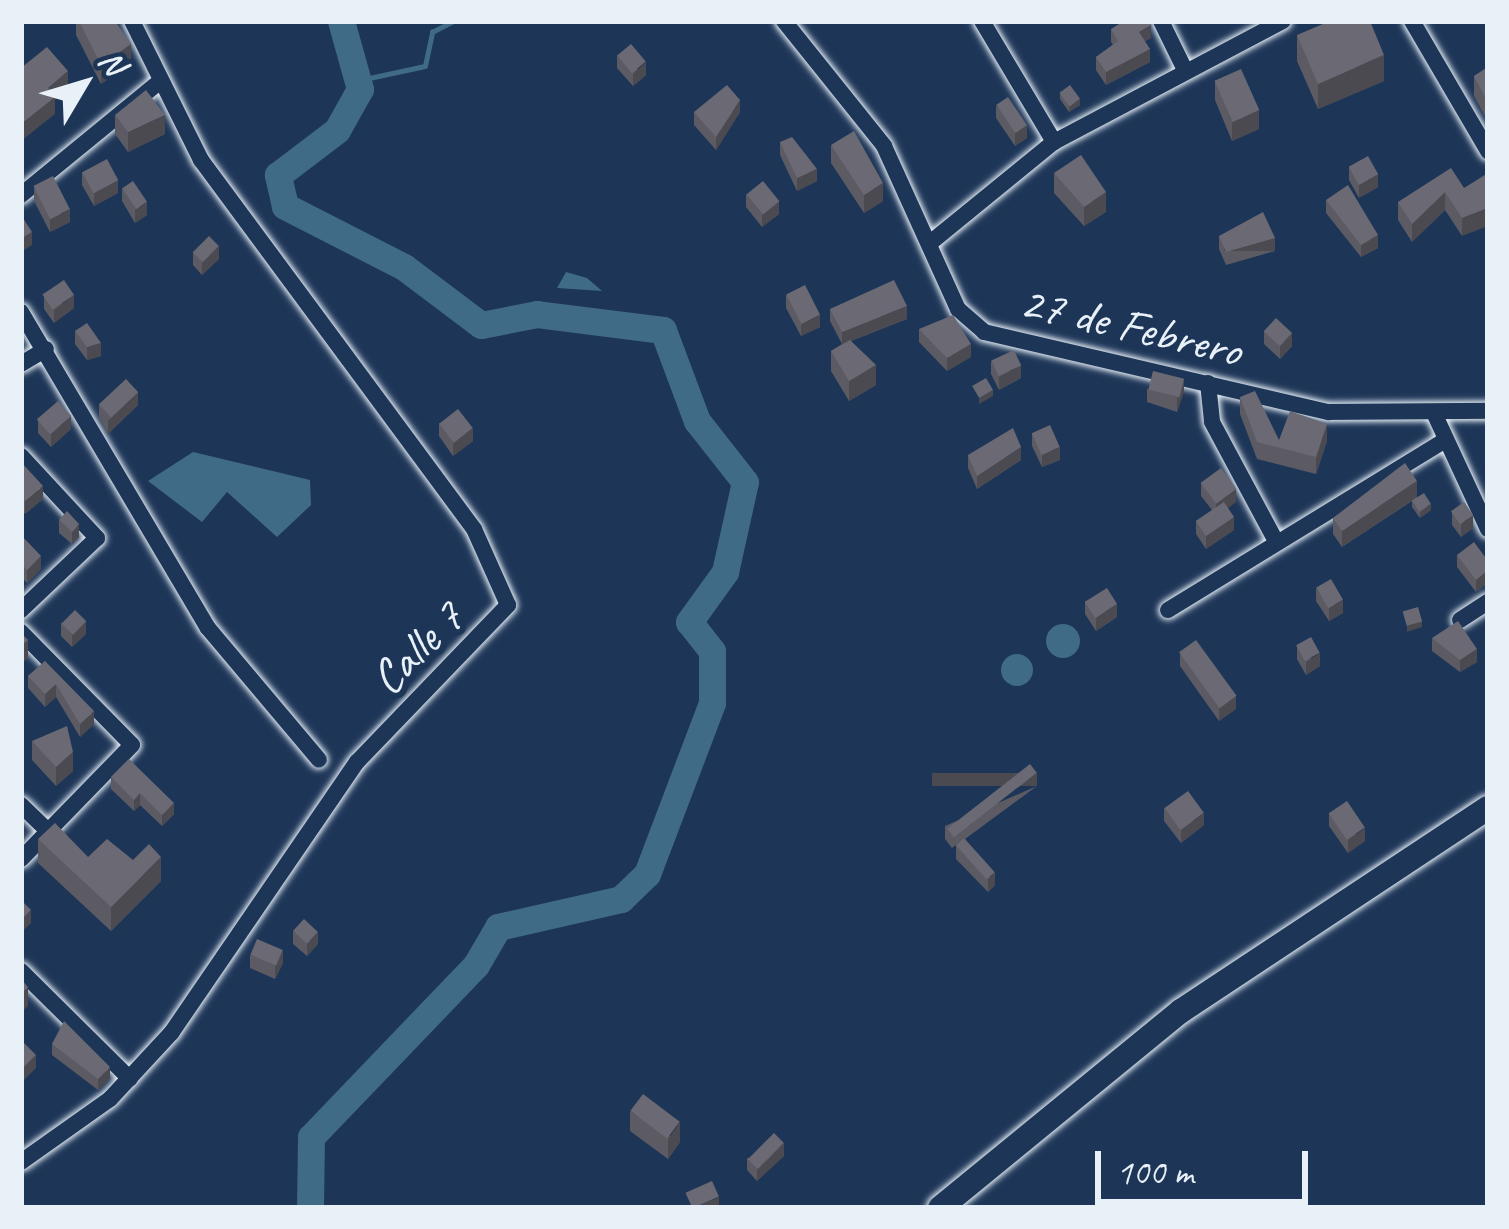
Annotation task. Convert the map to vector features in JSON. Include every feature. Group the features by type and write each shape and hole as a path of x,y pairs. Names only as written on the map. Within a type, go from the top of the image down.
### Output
{"street":[{"name":"Calle 7","path":"21,1162 130,1079 357,762 508,604 497,564 201,160 132,21"},
{"name":"27 de Febrero","path":"784,21 884,146 958,309 984,332 1329,412 1435,415 1488,411"},
{"path":"982,21 1054,142"},
{"path":"1161,21 1184,68"},
{"path":"929,243 1054,142 1184,68 1283,21"},
{"path":"1412,21 1488,151"},
{"path":"21,195 159,82"},
{"path":"21,312 208,628 319,760"},
{"path":"21,364 46,349"},
{"path":"1208,383 1211,422 1277,543"},
{"path":"1435,415 1488,530"},
{"path":"1168,610 1444,441"},
{"path":"21,456 97,538 21,610"},
{"path":"1460,620 1488,602"},
{"path":"21,632 133,745 21,860"},
{"path":"21,805 49,832"},
{"path":"940,1208 1181,1011 1488,808"},
{"path":"21,970 130,1079"}],"water":[{"path":"566,272 587,278 602,291 557,288"},
{"path":"193,452 310,480 311,505 277,537 227,492 202,522 148,481"},
{"path":"1063,624 1075,629 1080,641 1075,653 1063,658 1051,653 1046,641 1051,629"},
{"path":"1017,654 1028,659 1033,670 1028,681 1017,686 1006,681 1001,670 1006,659"}],"building":[{"path":"79,21 115,21 131,44 101,65"},
{"path":"1124,21 1149,21 1151,25 1139,32 1150,49 1106,72 1096,57 1118,41 1111,29"},
{"path":"1330,21 1370,21 1384,55 1318,84 1297,35"},
{"path":"631,44 646,62 632,73 617,56"},
{"path":"47,47 68,71 48,88 55,97 21,124 21,68"},
{"path":"1488,67 1488,103 1474,76"},
{"path":"1241,69 1259,110 1233,122 1215,81"},
{"path":"727,85 740,100 716,137 694,112"},
{"path":"1070,85 1080,99 1069,106 1059,93"},
{"path":"146,90 165,115 128,132 115,115"},
{"path":"1008,97 1027,125 1015,133 996,105"},
{"path":"854,131 883,183 864,195 831,145"},
{"path":"792,137 817,169 797,178 780,142"},
{"path":"1081,155 1106,192 1084,207 1054,173"},
{"path":"1368,156 1378,174 1359,185 1349,167"},
{"path":"107,159 118,180 94,193 82,172"},
{"path":"1451,168 1464,188 1488,173 1488,208 1462,218 1445,192 1412,224 1398,202"},
{"path":"53,176 70,209 50,219 33,186"},
{"path":"133,181 147,202 136,209 122,188"},
{"path":"763,181 779,201 763,214 747,194"},
{"path":"1348,185 1378,235 1361,245 1326,200"},
{"path":"1263,212 1275,238 1226,252 1219,236"},
{"path":"21,215 32,232 21,239"},
{"path":"209,236 219,246 203,262 193,252"},
{"path":"64,280 74,295 53,309 42,295"},
{"path":"894,280 907,306 842,332 830,309"},
{"path":"805,285 820,314 801,324 786,295"},
{"path":"953,315 971,344 947,358 919,329"},
{"path":"1276,318 1292,333 1280,346 1264,331"},
{"path":"87,323 101,343 87,347 75,331"},
{"path":"850,340 876,365 849,381 831,351"},
{"path":"1014,350 1021,365 999,376 991,361"},
{"path":"1153,371 1184,379 1179,397 1148,389"},
{"path":"986,378 993,390 979,398 972,386"},
{"path":"126,379 138,392 111,417 99,404"},
{"path":"1255,391 1279,440 1290,411 1327,424 1316,457 1257,442 1240,397"},
{"path":"58,401 71,416 50,434 37,419"},
{"path":"458,409 473,428 454,443 439,424"},
{"path":"1050,425 1060,447 1041,455 1032,433"},
{"path":"1013,428 1021,447 977,476 968,455"},
{"path":"22,463 43,486 25,501 21,495"},
{"path":"1405,463 1417,481 1342,531 1333,518"},
{"path":"1221,468 1236,489 1216,504 1201,483"},
{"path":"1424,493 1431,504 1419,511 1412,500"},
{"path":"1224,502 1234,517 1206,536 1196,521"},
{"path":"1464,502 1473,515 1460,524 1451,511"},
{"path":"67,511 79,524 72,532 59,520"},
{"path":"21,535 41,556 27,570 21,564"},
{"path":"1474,542 1488,561 1488,570 1476,580 1457,555"},
{"path":"1331,579 1343,600 1328,608 1316,588"},
{"path":"1107,588 1117,604 1095,618 1085,602"},
{"path":"1418,607 1422,621 1407,626 1403,611"},
{"path":"75,610 86,621 73,635 62,623"},
{"path":"1458,621 1477,649 1460,660 1432,638"},
{"path":"1311,637 1320,653 1305,661 1296,645"},
{"path":"1196,640 1237,696 1220,708 1179,652"},
{"path":"45,661 94,711 80,724 56,684 45,694 28,676"},
{"path":"67,726 73,752 56,767 32,741"},
{"path":"129,759 174,803 162,815 140,793 134,800 111,777"},
{"path":"1030,764 1037,773 954,837 947,829"},
{"path":"1188,791 1204,813 1180,830 1165,808"},
{"path":"1347,801 1365,828 1347,840 1329,813"},
{"path":"55,823 88,857 107,839 133,860 149,844 161,857 111,907 38,839"},
{"path":"964,838 995,872 987,880 956,845"},
{"path":"21,900 31,910 22,919 21,918"},
{"path":"304,919 318,932 307,944 293,931"},
{"path":"257,939 283,950 276,966 250,955"},
{"path":"64,1021 110,1067 98,1079 52,1044"},
{"path":"21,1040 36,1055 23,1068 21,1067"},
{"path":"643,1094 680,1122 667,1138 630,1111"},
{"path":"774,1133 784,1143 758,1169 748,1159"},
{"path":"712,1181 719,1197 692,1208 686,1193"}],"waterway":[{"path":"310,1208 311,1137 476,965 498,927 621,899 647,874 712,703 712,651 689,622 725,572 745,482 697,421 663,330 537,314 481,325 404,267 285,206 278,175 337,130 360,89 341,21"},
{"path":"360,80 425,66 432,32 454,21"}]}
